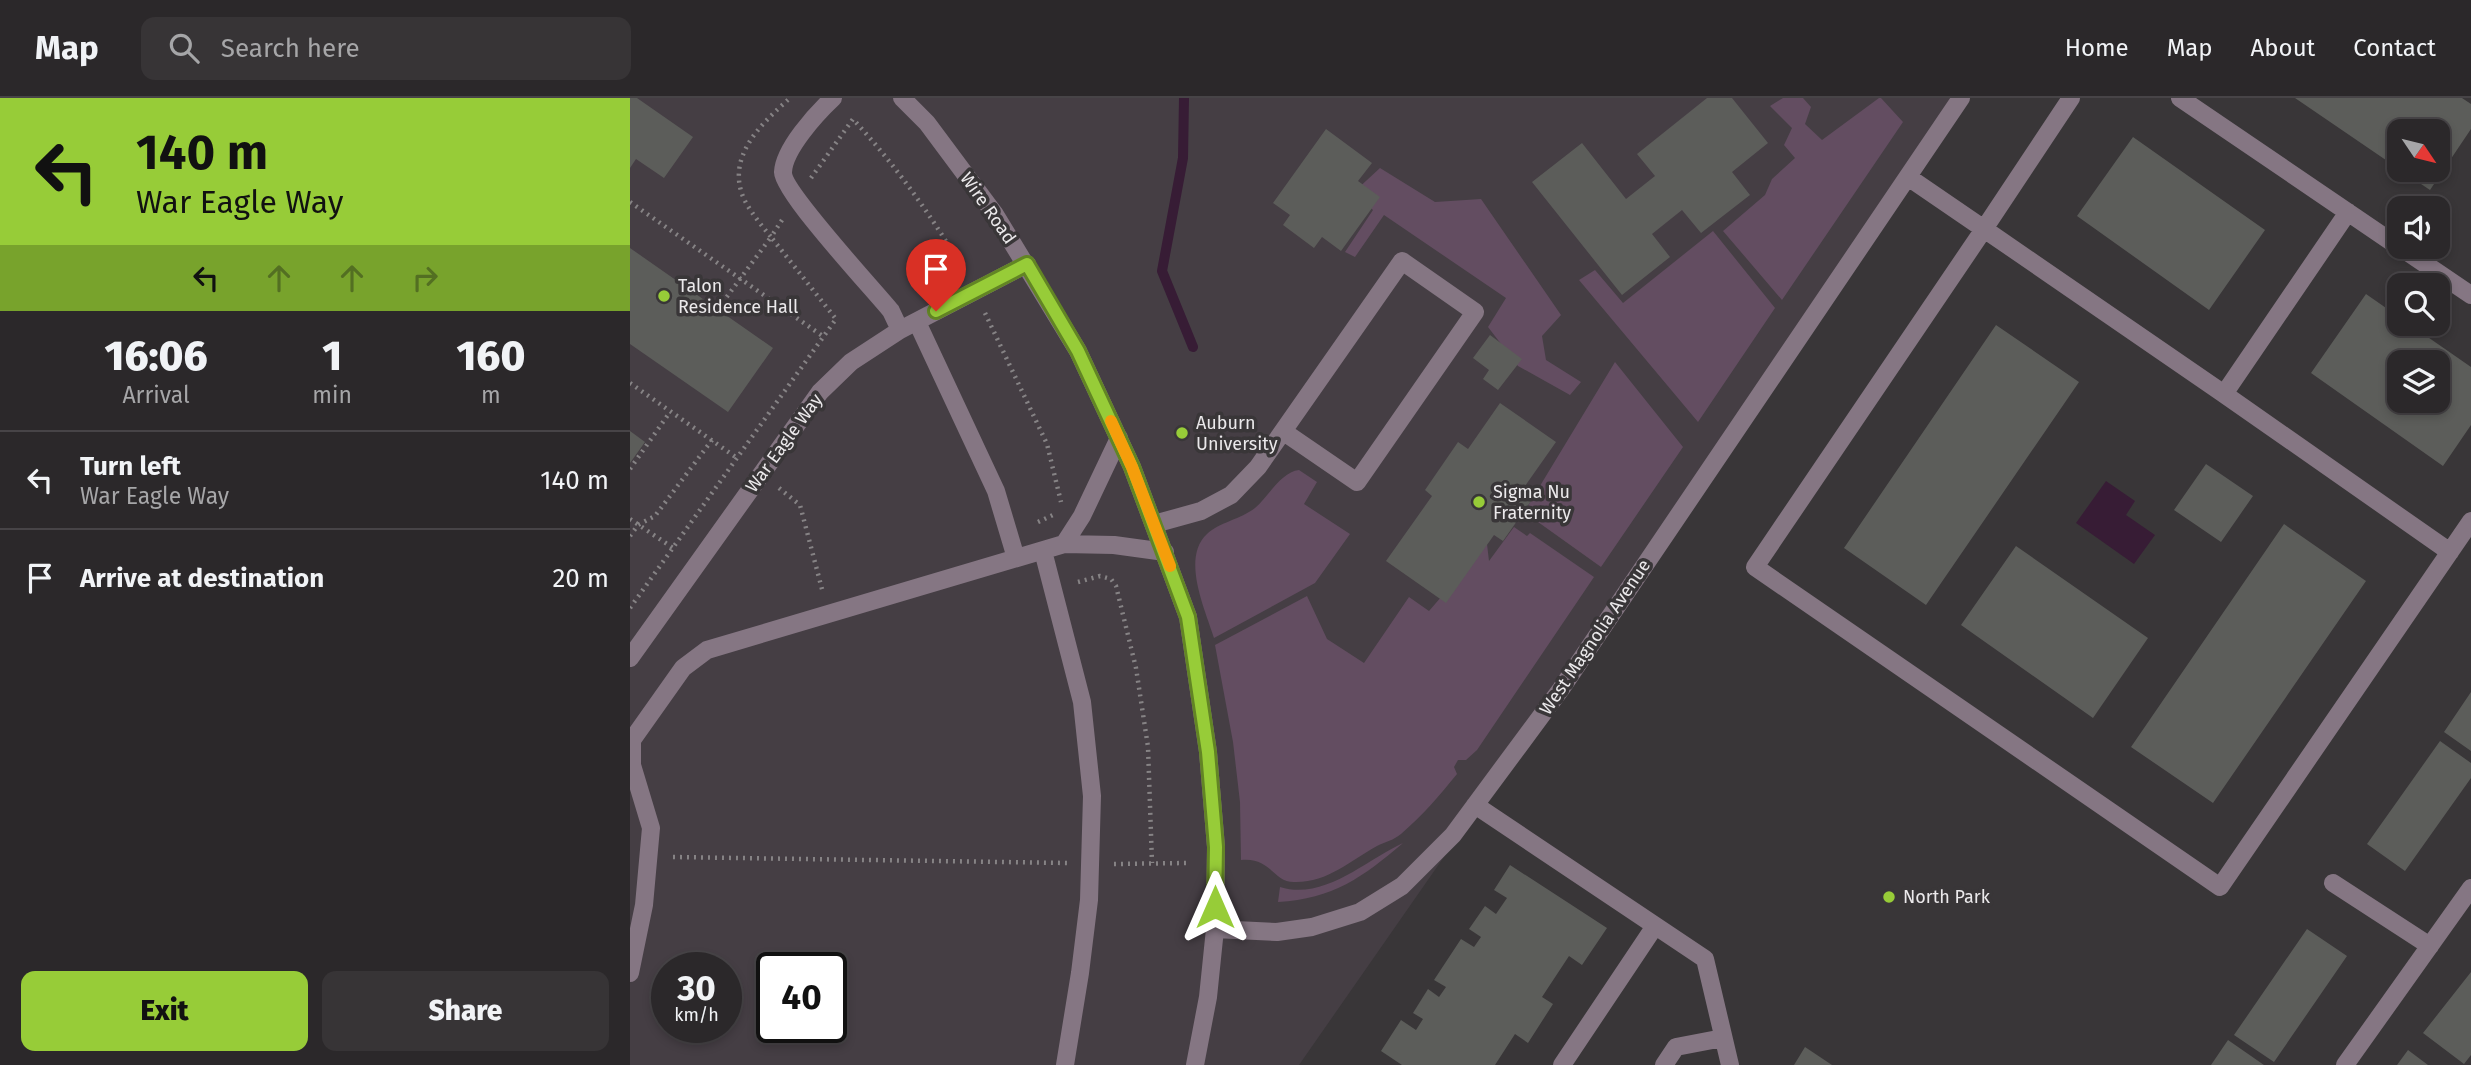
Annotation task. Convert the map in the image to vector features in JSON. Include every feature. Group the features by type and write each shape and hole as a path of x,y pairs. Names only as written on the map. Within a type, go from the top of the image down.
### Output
{"street":[{"path":"833,98 785,158 783,176 796,198 891,311 900,331"},
{"name":"Wire Road","path":"902,98 927,123 994,213 1078,351 1119,438 1165,552 1188,617 1208,752 1216,847 1215,929"},
{"name":"West Magnolia Avenue","path":"1215,929 1277,932 1312,927 1360,912 1402,886 1453,835 1562,689 1961,98"},
{"path":"2071,98 1755,568 2220,887 2471,521"},
{"path":"2180,98 2387,239"},
{"path":"1908,177 2450,552"},
{"path":"2224,394 2348,212"},
{"path":"2417,259 2471,295"},
{"path":"1154,524 1201,511 1231,495 1258,467 1402,261 1475,312 1357,482 1284,432"},
{"name":"War Eagle Way","path":"630,658 820,392 851,362 900,331 1027,264"},
{"path":"917,322 996,491 1016,558"},
{"path":"1064,544 1082,516 1119,438"},
{"path":"630,973 644,905 651,828 632,765 632,740 683,668 707,650 1064,544 1114,545 1165,552"},
{"path":"1043,551 1083,702 1091,796 1089,900 1065,1065"},
{"path":"1475,806 1705,959 1730,1065"},
{"path":"2333,883 2430,946"},
{"path":"2345,1065 2471,888"},
{"path":"1562,1065 1655,926"},
{"path":"1195,1065 1208,997 1215,929"},
{"path":"1664,1065 1676,1047 1723,1038"}],"path":[{"path":"723,302 853,119 902,176 975,290 1047,444 1063,510 1038,522"},
{"path":"630,202 824,337"},
{"path":"630,608 836,319 771,237"},
{"path":"630,383 737,458"},
{"path":"630,469 670,412"},
{"path":"630,536 638,525 655,516 712,440"},
{"path":"775,485 800,505 829,614"},
{"path":"630,519 673,548"},
{"path":"1077,582 1100,576 1111,579 1116,586 1136,668 1148,747 1152,863"},
{"path":"648,857 1187,863"}],"shaded area":[{"name":"Auburn University","path":"630,98 1968,98 1561,689 1299,1065 630,1065"},
{"path":"1783,98 1803,98 1811,107 1805,124 1822,140 1879,98 1903,122 1782,300 1723,231 1765,195 1772,179 1795,158 1784,145 1792,128 1770,106"},
{"path":"1380,168 1435,202 1481,199 1561,315 1542,336 1546,360 1581,382 1570,395 1518,366 1488,327 1506,298 1384,215 1355,257 1345,252 1373,210 1354,192"},
{"path":"1713,231 1775,308 1698,422 1579,280 1595,270 1623,303"},
{"path":"1615,362 1683,447 1601,567 1538,522 1540,519 1526,509"},
{"path":"1299,470 1317,482 1304,504 1350,534 1315,583 1214,638 1197,584 1195,570 1199,544 1212,530 1255,508 1286,475"},
{"path":"2106,481 2135,501 2126,515 2155,535 2134,564 2076,523"},
{"path":"1514,527 1527,536 1530,533 1594,577 1477,750 1466,760 1458,760 1454,767 1457,774 1401,834 1328,875 1306,881 1287,881 1259,862 1241,860 1240,802 1233,742 1215,645 1307,596 1327,639 1364,663 1409,597 1429,611 1487,544 1489,561"},
{"path":"1403,843 1346,884 1315,896 1278,902 1280,887 1296,890 1328,884"}],"building":[{"path":"630,98 637,98 693,137 664,178 636,159 630,168"},
{"path":"1707,98 1732,98 1768,143 1732,172 1750,195 1701,233 1682,210 1652,234 1670,257 1622,295 1532,182 1582,143 1626,199 1655,176 1637,154"},
{"path":"2295,98 2462,98 2471,104 2471,129 2450,160 2450,119 2387,119 2387,161"},
{"path":"1326,129 1372,163 1358,181 1380,197 1341,251 1322,237 1314,248 1283,225 1290,215 1273,203"},
{"path":"2133,137 2265,230 2209,310 2077,216"},
{"path":"2418,182 2435,182 2430,190"},
{"name":"Talon Residence Hall","path":"630,248 773,348 728,412 630,344"},
{"path":"2366,294 2387,309 2387,336 2426,336 2446,350 2387,350 2387,413 2450,413 2450,352 2471,367 2471,425 2443,466 2311,373"},
{"path":"1996,325 2079,382 1926,605 1844,548"},
{"path":"1490,335 1522,359 1498,390 1483,379 1489,370 1473,358"},
{"name":"Sigma Nu Fraternity","path":"1500,403 1556,442 1525,486 1536,494 1503,541 1494,535 1446,603 1386,561 1432,496 1425,490 1458,442 1468,449"},
{"path":"630,431 645,442 630,463"},
{"path":"2206,464 2253,496 2221,542 2174,510"},
{"path":"2284,524 2366,581 2213,803 2131,747"},
{"path":"2016,546 2148,638 2093,718 1961,625"},
{"path":"2471,692 2471,751 2444,732"},
{"path":"2440,741 2471,763 2471,778 2405,871 2367,844"},
{"path":"1510,865 1607,928 1582,965 1569,956 1542,997 1553,1004 1528,1043 1515,1034 1495,1065 1402,1065 1381,1051 1401,1020 1416,1030 1423,1019 1413,1013 1428,989 1439,997 1446,987 1434,980 1461,939 1474,947 1481,937 1469,929 1485,906 1496,914 1507,898 1494,890"},
{"path":"2307,929 2347,956 2274,1062 2234,1035"},
{"path":"2471,972 2471,1055 2464,1064 2423,1033"},
{"path":"2228,1040 2264,1065 2211,1065"},
{"path":"1805,1047 1832,1065 1794,1065"},
{"path":"2408,1050 2428,1065 2397,1065"}],"waterway":[{"path":"1184,98 1183,158 1162,271 1193,347"}],"slow traffic":[{"path":"1111,421 1132,467 1170,566"}],"place":[{"name":"Talon Residence Hall","path":"664,296"},
{"name":"Auburn University","path":"1182,433"},
{"name":"Sigma Nu Fraternity","path":"1479,502"},
{"name":"North Park","path":"1889,897"}],"route":[{"path":"936,311 1027,264 1078,351 1132,467 1188,617 1208,752 1216,847 1215,907"}]}
